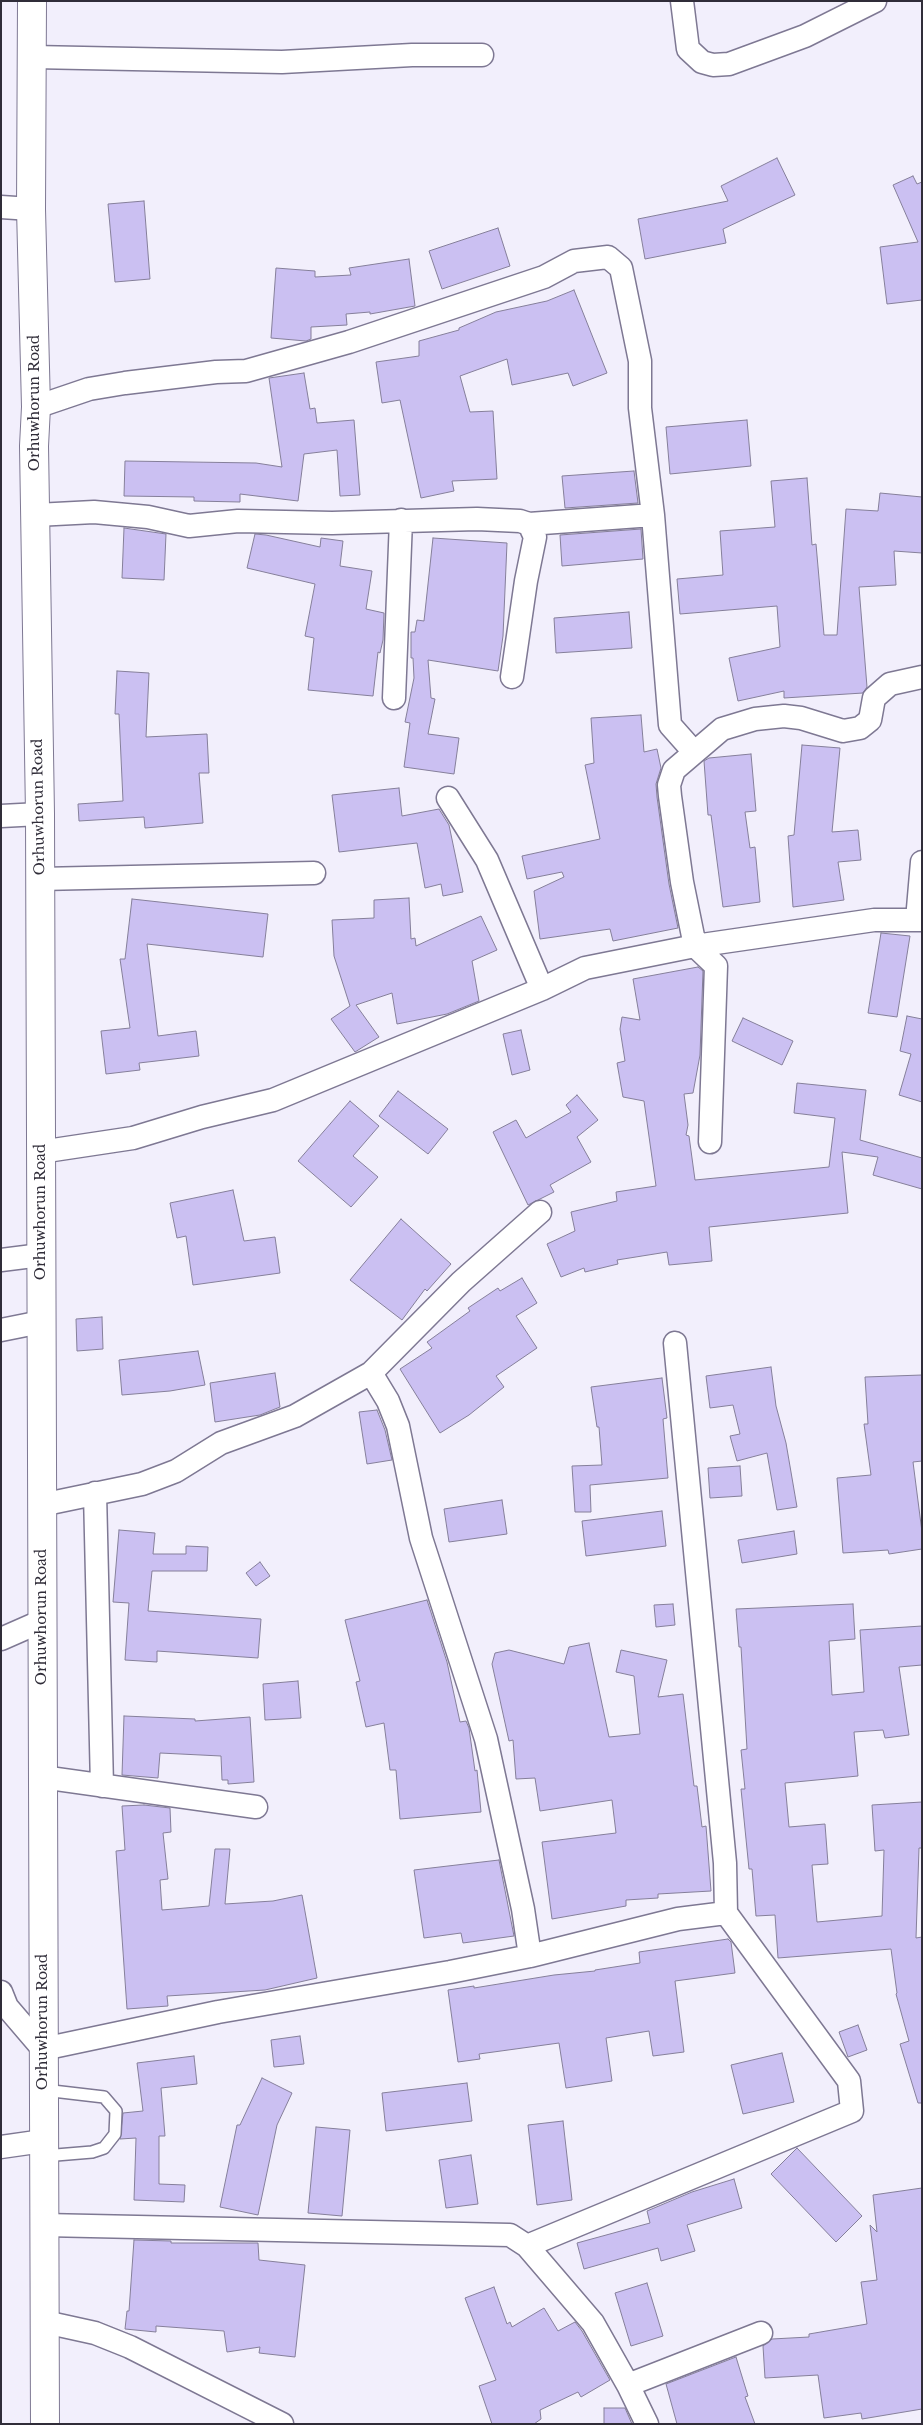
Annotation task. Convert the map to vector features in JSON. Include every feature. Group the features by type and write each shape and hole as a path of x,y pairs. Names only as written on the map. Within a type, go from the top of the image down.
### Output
{"street":[{"name":"Orhuwhorun Road","path":"32,1 31,209 36,407 34,446 40,814 45,2424"},
{"path":"682,1 688,49 702,62 712,65 729,64 805,36 875,1"},
{"path":"33,57 282,62 412,55 482,55"},
{"path":"1,207 31,209"},
{"path":"36,407 89,389 216,372 246,371 349,342 544,276 574,261 608,257 621,268 640,361 640,408 653,515 670,725 694,752"},
{"path":"36,515 94,512 148,517 189,526 238,521 332,524 401,520 477,519 520,521 529,524 653,515"},
{"path":"394,698 401,520"},
{"path":"512,677 526,581 535,537 529,524"},
{"path":"710,1142 716,966 696,946 682,882 669,784 674,770 722,729 755,719 784,716 801,718 844,730 860,728 870,720 874,698 890,684 922,677"},
{"path":"448,798 487,860 542,989"},
{"path":"1,816 40,814"},
{"path":"40,1152 133,1138 202,1117 273,1100 542,989 585,968 696,946 874,920 919,920 922,862"},
{"path":"40,879 314,872"},
{"path":"41,1505 142,1484 176,1471 221,1443 295,1416 371,1373 461,1282 540,1212"},
{"path":"1,1260 41,1255"},
{"path":"1,1330 41,1322"},
{"path":"527,2246 852,2111 849,2082 726,1913 725,1863 675,1343"},
{"path":"371,1373 388,1401 398,1426 421,1538 486,1740 523,1909 530,1956"},
{"path":"95,1493 102,1786"},
{"path":"1,1640 42,1621"},
{"path":"42,1777 256,1807"},
{"path":"1,1992 7,2006 43,2049 218,2012 530,1956 678,1919 726,1913"},
{"path":"1,2147 43,2149"},
{"path":"44,2225 510,2235 527,2246 593,2323 628,2385 647,2424"},
{"path":"45,2322 95,2333 130,2347 282,2424"},
{"path":"628,2385 761,2333"}],"lane":[{"path":"43,2090 104,2097 116,2111 115,2134 104,2148 92,2152 43,2149"}],"building":[{"path":"777,158 795,195 723,229 726,243 645,259 638,219 728,201 721,186"},
{"path":"913,176 917,184 922,182 922,300 887,304 880,247 918,242 893,185"},
{"path":"144,201 150,279 115,282 108,204"},
{"path":"498,228 510,266 442,289 429,251"},
{"path":"409,259 415,306 370,314 370,312 346,314 347,325 311,327 311,339 306,341 271,338 276,268 315,271 315,277 351,275 349,268"},
{"path":"574,290 607,373 573,386 568,373 512,385 507,359 460,376 470,412 493,411 497,479 452,481 454,491 421,498 400,400 382,403 376,362 419,356 419,341 459,330 459,328 496,312 547,301"},
{"path":"304,373 310,409 315,408 317,423 354,420 360,495 340,496 337,450 304,454 298,501 240,494 240,502 194,501 194,497 124,496 125,461 256,463 282,467 269,378"},
{"path":"747,420 751,466 670,474 666,427"},
{"path":"634,471 638,503 565,508 562,476"},
{"path":"807,478 812,545 816,544 824,635 837,635 846,509 878,511 880,493 922,497 922,553 894,551 896,585 859,587 867,687 863,693 784,698 784,691 738,701 729,658 780,647 777,606 680,614 677,579 723,575 720,531 775,527 771,481"},
{"path":"124,528 166,534 164,580 122,578"},
{"path":"641,529 643,559 562,566 560,535"},
{"path":"255,534 320,547 321,538 343,541 340,566 372,571 366,609 384,613 383,640 380,653 378,652 373,696 308,690 314,638 305,636 315,584 247,568"},
{"path":"433,538 507,543 503,636 498,671 428,660 431,698 435,699 428,734 459,738 454,774 404,767 410,723 405,722 414,678 413,658 411,658 411,632 415,632 417,620 424,621"},
{"path":"629,612 632,648 556,653 554,618"},
{"path":"117,671 149,673 146,737 207,734 209,773 199,773 203,823 145,828 144,817 79,821 78,804 123,801 119,714 115,714"},
{"path":"641,715 644,752 657,749 661,768 656,784 657,797 669,884 678,928 613,941 610,929 540,939 534,891 564,877 562,872 527,879 522,856 600,839 585,765 594,763 591,718"},
{"path":"802,745 840,748 832,832 858,830 861,860 838,862 844,900 793,907 788,836 794,835"},
{"path":"751,754 756,811 745,812 750,848 755,847 760,902 723,907 711,815 708,815 704,761 709,758"},
{"path":"399,788 402,816 439,809 449,825 463,892 443,896 441,884 425,888 417,843 339,852 332,795"},
{"path":"409,898 411,939 415,938 416,946 481,916 497,950 472,961 479,1001 447,1014 397,1024 392,993 356,1005 379,1037 355,1052 331,1019 350,1006 334,956 332,920 374,918 374,900"},
{"path":"132,899 268,914 263,957 147,944 158,1036 196,1031 199,1056 139,1063 140,1070 106,1074 101,1031 130,1028 120,959 125,959"},
{"path":"881,933 910,936 897,1017 868,1013"},
{"path":"698,967 703,971 700,1055 693,1093 684,1094 688,1125 686,1135 689,1136 695,1180 829,1167 835,1118 794,1113 797,1083 866,1090 860,1140 922,1158 922,1189 873,1175 878,1157 842,1152 848,1213 709,1227 712,1261 669,1265 667,1252 617,1260 618,1264 585,1272 584,1268 561,1277 547,1244 575,1231 571,1212 617,1201 616,1192 656,1186 644,1101 623,1097 617,1063 625,1061 620,1029 622,1017 640,1020 633,979"},
{"path":"907,1016 922,1019 922,1102 899,1095 911,1054 900,1051"},
{"path":"743,1018 793,1041 782,1065 732,1041"},
{"path":"521,1030 530,1070 512,1075 503,1034"},
{"path":"398,1091 448,1129 428,1154 379,1116"},
{"path":"577,1095 598,1120 577,1137 591,1162 550,1185 554,1192 528,1205 493,1132 516,1120 526,1138 571,1112 566,1105"},
{"path":"350,1101 379,1126 353,1156 378,1177 351,1207 298,1161"},
{"path":"233,1190 244,1241 275,1237 280,1273 193,1285 186,1236 177,1238 170,1203"},
{"path":"401,1219 451,1264 427,1291 425,1289 402,1320 350,1280"},
{"path":"522,1278 537,1303 516,1316 537,1348 496,1376 504,1387 469,1415 440,1433 400,1369 432,1348 427,1342 470,1311 468,1308 498,1288 500,1291"},
{"path":"102,1317 103,1349 77,1351 76,1319"},
{"path":"198,1351 205,1385 170,1391 122,1395 119,1360"},
{"path":"771,1367 776,1406 786,1443 797,1507 777,1510 767,1453 737,1461 730,1436 740,1434 733,1405 710,1408 706,1376"},
{"path":"275,1373 280,1407 260,1415 215,1422 210,1383"},
{"path":"922,1375 922,1461 913,1462 922,1532 922,1549 889,1554 888,1550 843,1553 837,1478 871,1475 864,1424 868,1424 865,1377"},
{"path":"662,1378 667,1418 663,1419 668,1478 590,1485 591,1512 575,1512 572,1466 602,1465 599,1427 597,1427 591,1387"},
{"path":"377,1410 385,1430 392,1460 367,1464 359,1412"},
{"path":"740,1466 742,1496 710,1498 708,1468"},
{"path":"502,1500 507,1534 449,1542 444,1509"},
{"path":"662,1511 666,1546 586,1556 582,1521"},
{"path":"119,1530 155,1533 153,1554 186,1554 186,1546 208,1547 207,1571 152,1571 148,1611 261,1619 258,1658 157,1651 157,1662 125,1660 129,1603 113,1602"},
{"path":"794,1531 797,1554 742,1563 738,1540"},
{"path":"260,1562 270,1576 256,1586 246,1573"},
{"path":"427,1600 447,1662 460,1722 466,1721 469,1728 475,1771 477,1770 481,1812 400,1819 396,1770 390,1770 384,1723 366,1727 356,1682 360,1681 345,1620"},
{"path":"673,1604 675,1625 656,1627 654,1605"},
{"path":"853,1604 855,1639 829,1641 832,1695 864,1692 860,1630 922,1626 922,1665 899,1667 909,1735 885,1738 883,1730 854,1732 858,1776 785,1783 789,1827 825,1824 828,1864 812,1865 817,1922 882,1916 884,1850 875,1851 872,1805 922,1802 922,1848 919,1848 916,1938 922,1937 922,2103 918,2103 900,2044 909,2041 896,1994 891,1949 778,1958 775,1915 756,1916 752,1869 749,1869 741,1789 745,1789 741,1750 747,1749 741,1647 739,1647 736,1609"},
{"path":"589,1643 609,1737 640,1734 634,1676 616,1672 621,1650 667,1660 658,1697 683,1694 694,1786 697,1786 702,1827 706,1826 711,1891 658,1894 658,1898 626,1900 626,1906 552,1919 542,1842 616,1833 612,1800 540,1811 535,1778 516,1779 513,1740 509,1741 492,1664 495,1653 509,1650 564,1664 569,1647"},
{"path":"298,1681 301,1718 265,1720 263,1684"},
{"path":"124,1716 195,1719 195,1721 250,1717 254,1782 228,1784 228,1780 222,1780 221,1756 160,1753 158,1778 122,1775"},
{"path":"144,1805 170,1808 171,1832 163,1833 168,1879 160,1880 162,1910 209,1906 215,1849 230,1849 225,1904 273,1901 302,1895 317,1978 265,1990 167,1996 168,2006 127,2009 116,1851 125,1850 122,1806"},
{"path":"499,1860 514,1936 463,1943 461,1933 424,1938 414,1870"},
{"path":"728,1939 731,1942 735,1973 675,1981 684,2052 653,2056 649,2031 606,2038 612,2081 566,2088 559,2043 479,2054 480,2059 458,2062 448,1990 595,1971 640,1963 639,1952"},
{"path":"858,2025 867,2050 848,2057 839,2032"},
{"path":"300,2036 304,2064 274,2067 271,2040"},
{"path":"782,2053 794,2102 743,2114 731,2065"},
{"path":"194,2056 197,2084 161,2088 165,2136 159,2136 159,2184 185,2185 184,2202 134,2200 136,2138 120,2139 123,2113 143,2111 137,2063"},
{"path":"262,2078 292,2093 277,2125 258,2215 220,2207 237,2125 240,2125"},
{"path":"467,2083 472,2121 386,2131 382,2093"},
{"path":"563,2121 572,2200 537,2205 528,2125"},
{"path":"316,2127 350,2130 342,2216 308,2213"},
{"path":"797,2148 862,2216 836,2242 771,2174"},
{"path":"471,2155 478,2204 446,2208 439,2160"},
{"path":"734,2179 742,2208 687,2225 695,2251 661,2261 658,2248 584,2269 577,2243 650,2223 647,2211 692,2192"},
{"path":"922,2188 922,2409 862,2419 861,2413 824,2418 818,2375 765,2378 763,2346 772,2339 809,2337 809,2334 867,2324 861,2282 877,2280 870,2225 877,2232 873,2195"},
{"path":"134,2240 171,2241 171,2243 258,2243 259,2260 305,2265 295,2357 259,2353 260,2347 227,2352 224,2331 156,2326 156,2332 125,2329 127,2311 129,2311"},
{"path":"647,2283 663,2336 631,2346 615,2293"},
{"path":"494,2287 507,2324 510,2322 512,2327 544,2308 558,2331 575,2322 610,2380 581,2397 578,2392 540,2410 541,2419 534,2424 492,2424 479,2386 496,2380 465,2298"},
{"path":"736,2357 748,2396 745,2397 755,2424 677,2424 666,2384"},
{"path":"604,2408 625,2408 632,2424 604,2424"}]}
